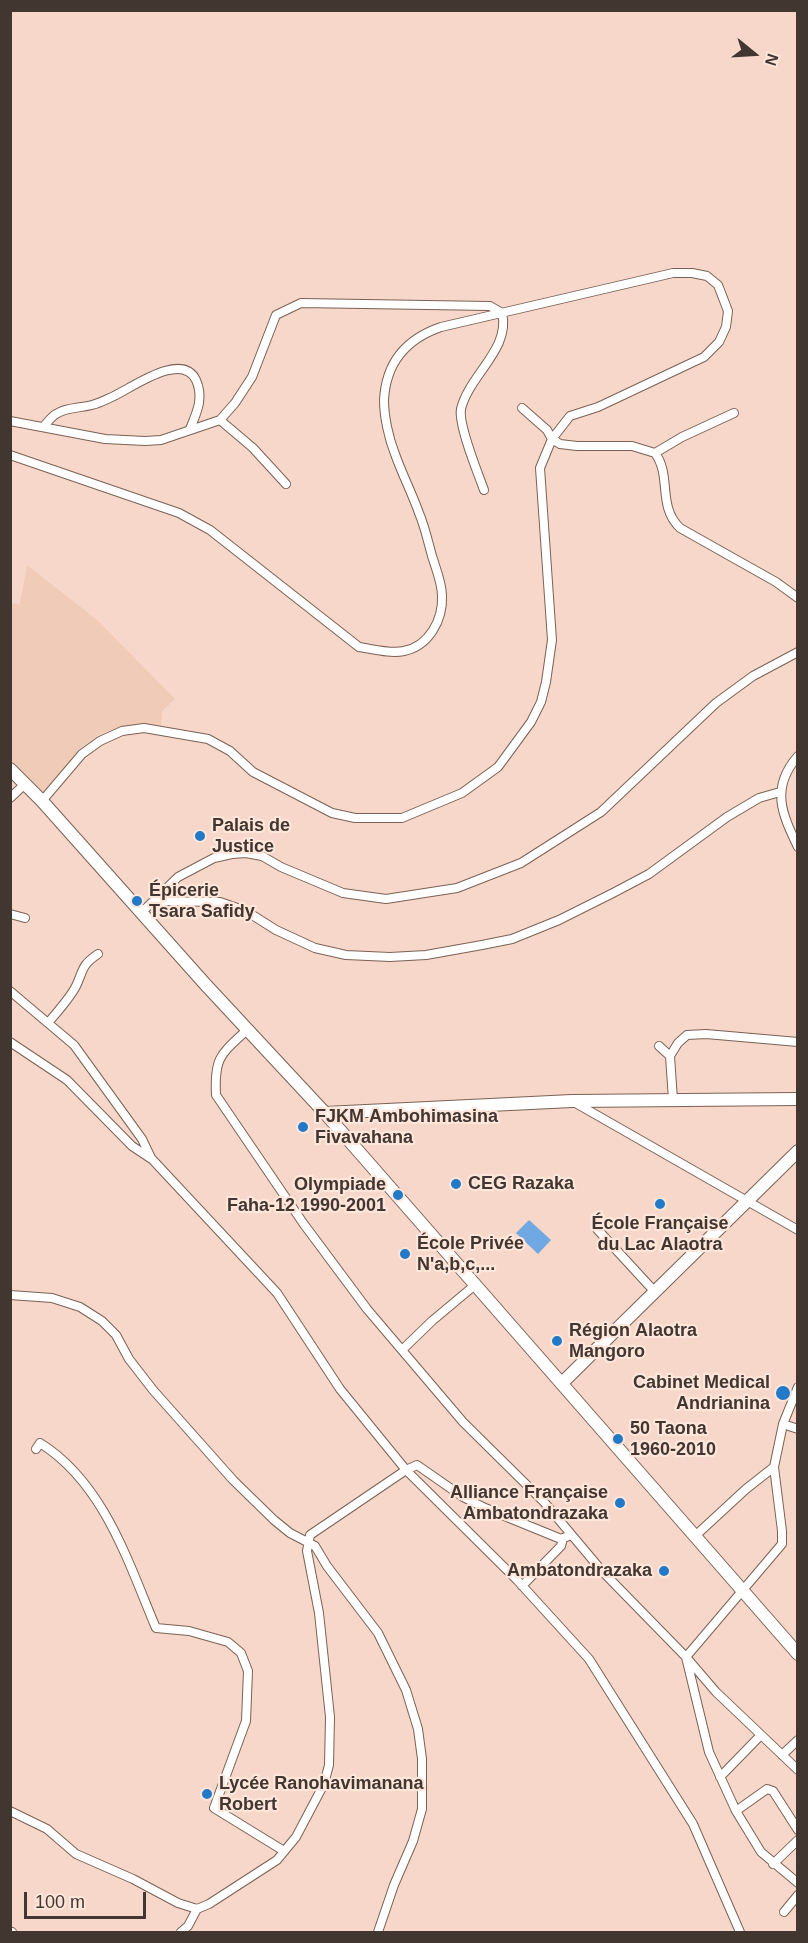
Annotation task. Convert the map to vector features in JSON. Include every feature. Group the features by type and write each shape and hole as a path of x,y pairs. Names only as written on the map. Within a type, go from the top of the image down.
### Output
{"main road":[{"path":"10,769 42,801 247,1030 325,1113 798,1654"},
{"path":"325,1113 572,1101 798,1099"},
{"path":"562,1383 798,1151"}],"street":[{"path":"10,455 179,513 210,530 358,647 404,651 423,643 434,630 441,616 442,596 420,515 394,452 384,402 386,382 394,362 404,348 422,334 441,327 674,273 707,276 718,285 728,311 726,327 719,342 704,357 598,406 570,416 552,439 540,468 552,640 546,682 531,722 498,766 462,793 402,818 355,818 332,813 253,772 230,751 208,740 144,728 122,732 100,741 82,754 42,801"},
{"path":"10,421 105,439 161,440 220,420 236,403 252,377 276,315 300,303 490,306 502,313 504,320 500,343 477,375 461,410 467,445 484,490"},
{"path":"43,427 55,414 64,410 93,404 126,390 154,374 174,369 186,369 193,374 201,390 199,408 190,429"},
{"path":"522,408 547,430 552,439 560,444 632,446 655,453 661,464 667,508 671,520 680,528 776,582 798,598"},
{"path":"655,453 682,437 734,414"},
{"path":"220,420 253,448 286,484"},
{"path":"142,912 156,901 178,877 214,858 244,853 262,856 282,867 342,892 386,899 457,888 521,863 602,812 716,703 753,676 798,652"},
{"path":"798,756 785,776 780,792 780,805 798,847"},
{"path":"10,798 24,784"},
{"path":"156,901 220,902 246,911 276,930 315,948 346,955 390,957 426,955 512,939 559,920 649,874 727,817 759,798 780,792"},
{"path":"10,915 25,918"},
{"path":"48,1023 77,985 80,973 88,961 98,954"},
{"path":"10,990 74,1045 142,1139 151,1158"},
{"path":"247,1030 221,1054 215,1077 216,1095 303,1223 367,1309 463,1422 544,1502 567,1537 686,1657 716,1692 798,1770"},
{"path":"673,1100 670,1056 678,1043 687,1035 706,1034 798,1042"},
{"path":"10,1042 68,1080 132,1146 151,1158 277,1293 340,1389 406,1470 522,1586 589,1659 693,1824 740,1932"},
{"path":"659,1046 670,1056"},
{"path":"572,1101 798,1230"},
{"path":"597,1229 655,1292"},
{"path":"402,1350 475,1285"},
{"path":"10,1295 52,1298 80,1307 102,1322 116,1335 129,1359 153,1390 233,1480 290,1533 315,1546 327,1566 378,1633 406,1690 418,1729 422,1760 422,1809 413,1842 378,1932"},
{"path":"686,1657 782,1544 774,1467 783,1424 798,1387"},
{"path":"783,1424 798,1429"},
{"path":"36,1449 40,1443 56,1453 105,1512 156,1628 189,1631 228,1642 241,1653 248,1671 246,1721 214,1809 284,1851"},
{"path":"10,1811 47,1829 76,1854 133,1879 178,1903 196,1909 209,1904 277,1860 296,1837 324,1784 329,1765 328,1706 319,1613 307,1551 310,1535 406,1470 417,1465 463,1497 485,1508 561,1539 567,1537"},
{"path":"694,1537 746,1489 774,1467"},
{"path":"522,1586 567,1537"},
{"path":"686,1657 709,1752 736,1811 761,1852 798,1883"},
{"path":"720,1777 760,1736"},
{"path":"782,1755 798,1740"},
{"path":"736,1811 767,1789 773,1791 798,1830"},
{"path":"773,1864 798,1840"},
{"path":"784,1912 798,1895"},
{"path":"181,1932 188,1926 196,1909"}],"shaded area":[{"path":"27,565 97,620 175,699 162,711 161,725 122,726 100,734 83,746 43,792 11,760 10,603 20,604"}],"water":[{"path":"529,1220 551,1240 538,1254 516,1233"}],"place":[{"name":"Palais de Justice","path":"200,836"},
{"name":"Épicerie Tsara Safidy","path":"137,901"},
{"name":"FJKM Ambohimasina Fivavahana","path":"303,1127"},
{"name":"CEG Razaka","path":"456,1184"},
{"name":"Olympiade Faha-12 1990-2001","path":"398,1195"},
{"name":"École Française du Lac Alaotra","path":"660,1204"},
{"name":"École Privée N'a,b,c,...","path":"405,1254"},
{"name":"Région Alaotra Mangoro","path":"557,1341"},
{"name":"Cabinet Medical Andrianina","path":"783,1393"},
{"name":"50 Taona 1960-2010","path":"618,1439"},
{"name":"Alliance Française Ambatondrazaka","path":"620,1503"},
{"name":"Ambatondrazaka","path":"664,1571"},
{"name":"Lycée Ranohavimanana Robert","path":"207,1794"}]}
